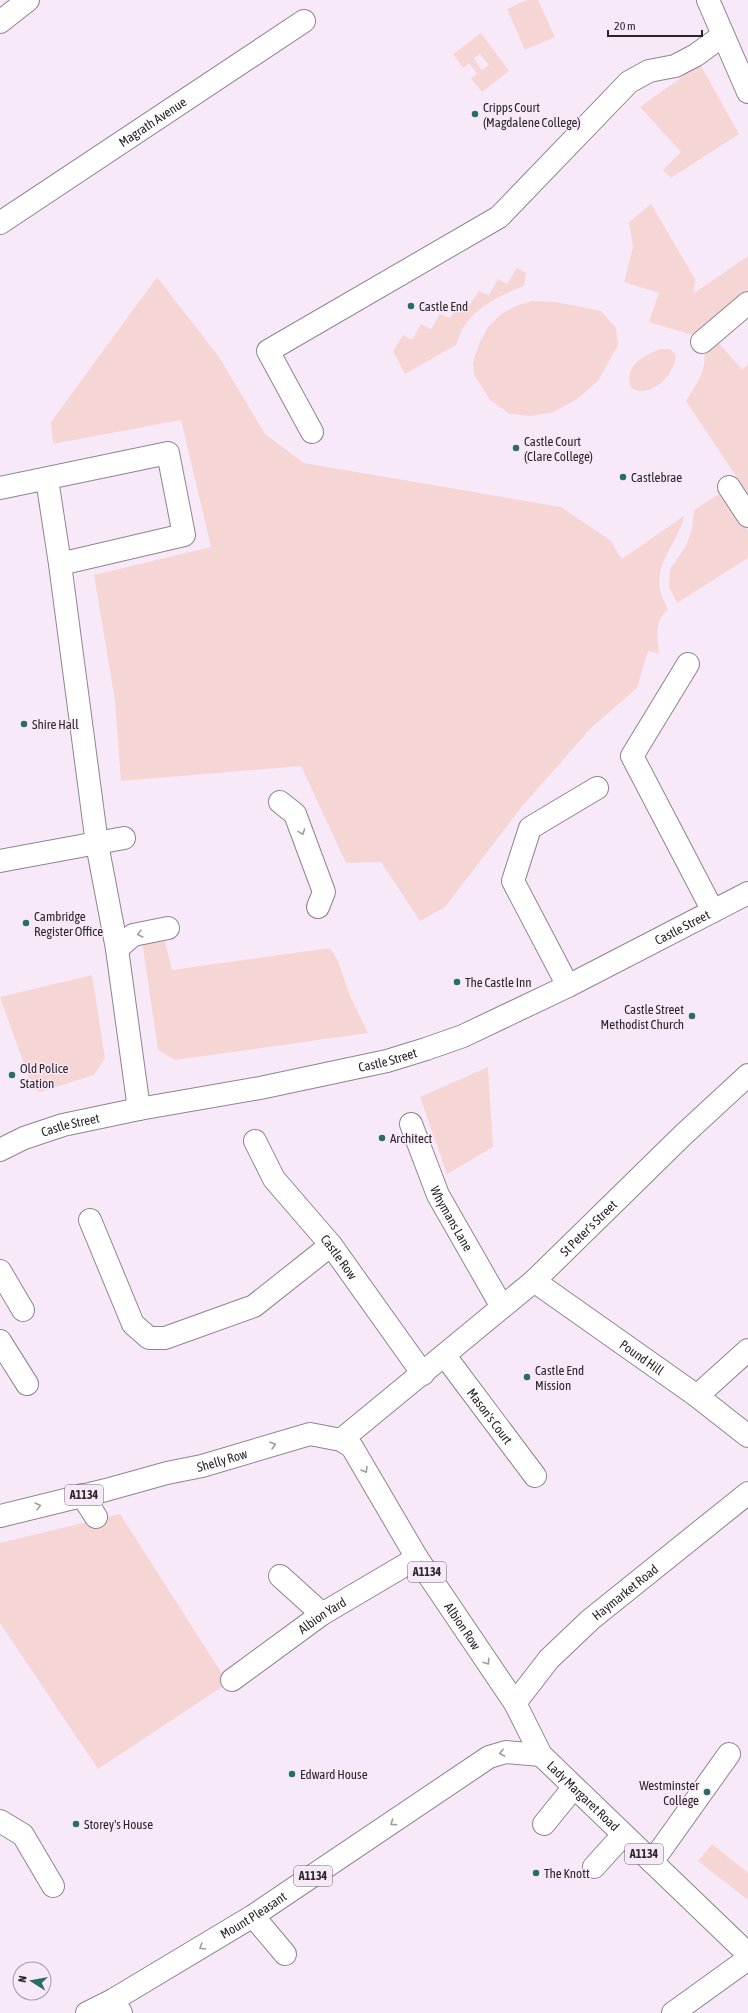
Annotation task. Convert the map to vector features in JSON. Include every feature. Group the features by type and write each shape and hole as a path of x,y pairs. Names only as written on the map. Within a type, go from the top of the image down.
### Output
{"street":[{"path":"0,22 28,0"},
{"path":"708,0 722,36 748,92"},
{"name":"Magrath Avenue","path":"0,223 304,21"},
{"path":"312,432 268,352 499,218 629,82 649,71 675,66 696,55 722,36"},
{"path":"702,342 748,304"},
{"path":"0,488 168,454 184,535 60,564"},
{"path":"46,479 60,564 96,844 117,949 139,1109"},
{"path":"729,487 748,516"},
{"path":"688,664 632,756 712,911"},
{"path":"568,986 513,881 530,828 597,788"},
{"path":"280,802 295,814 324,892 318,907"},
{"path":"0,861 124,838"},
{"name":"Castle Street","path":"0,1150 24,1138 63,1125 139,1109 260,1088 387,1062 463,1036 568,986 748,893"},
{"path":"117,949 133,936 168,928"},
{"name":"St Peter's Street","path":"423,1374 534,1281 682,1136 748,1075"},
{"name":"Whymans Lane","path":"411,1124 438,1195 502,1308"},
{"name":"Castle Row","path":"255,1141 274,1179 331,1245 423,1374"},
{"path":"90,1220 133,1324 148,1338 165,1338 254,1306 331,1245"},
{"path":"0,1271 23,1310"},
{"name":"Pound Hill","path":"534,1281 697,1396 748,1436"},
{"path":"0,1341 27,1384"},
{"path":"697,1396 748,1350"},
{"name":"Mason's Court","path":"445,1356 535,1476"},
{"path":"342,1440 423,1374"},
{"name":"Shelly Row","path":"0,1516 106,1490 167,1473 202,1466 310,1434 342,1440"},
{"name":"Albion Row","path":"342,1440 352,1447 417,1558 515,1703 541,1754"},
{"name":"Haymarket Road","path":"515,1703 549,1659 590,1620 748,1493"},
{"path":"82,1495 96,1517"},
{"name":"Albion Yard","path":"232,1680 322,1614 417,1558"},
{"path":"280,1576 322,1614"},
{"name":"Mount Pleasant","path":"87,2013 117,2007 489,1757 506,1752 541,1754"},
{"name":"Lady Margaret Road","path":"541,1754 623,1835 748,1954"},
{"path":"652,1862 729,1754"},
{"path":"544,1824 574,1787"},
{"path":"0,1821 23,1836 53,1886"},
{"path":"594,1867 623,1835"},
{"path":"253,1916 285,1954"},
{"path":"673,2013 748,1959"}],"shaded area":[{"path":"527,0 538,0 555,37 525,50 507,9"},
{"path":"481,33 509,71 482,92 471,78 477,74 469,63 463,68 453,54","holes":["480,54 489,65 482,70 474,58"]},
{"path":"700,64 739,134 671,178 663,170 681,152 640,107"},
{"path":"651,204 695,279 694,293 748,256 748,292 699,334 692,335 649,322 659,293 624,282 633,247 629,222"},
{"path":"517,268 526,273 524,286 490,302 468,320 456,345 405,374 393,351 403,335 412,340 421,324 431,329 440,314 450,318 459,302 469,306 479,291 489,295 498,279 507,284"},
{"path":"157,277 219,357 265,434 304,463 561,507 610,540 622,559 684,516 664,561 659,579 662,597 668,609 663,614 658,625 657,636 659,654 648,651 637,688 591,728 524,804 445,907 420,921 381,862 346,863 301,766 121,781 115,701 94,575 211,547 181,420 53,444 51,422"},
{"path":"532,301 556,302 601,311 616,328 618,345 598,381 577,399 554,412 531,416 510,414 490,400 474,375 473,362 479,344 488,327 501,314 518,305"},
{"path":"711,334 742,370 748,364 748,494 686,401 699,380 704,366 704,351 702,342"},
{"path":"660,349 670,349 676,355 670,373 661,383 650,390 641,391 631,388 629,380 632,368 646,355"},
{"path":"724,491 748,531 748,558 677,603 669,587 670,569 686,546 692,530 694,510"},
{"path":"164,937 172,970 330,948 338,961 350,996 368,1033 175,1060 158,1050 142,941"},
{"path":"92,975 105,1058 94,1075 40,1092 33,1089 0,997"},
{"path":"488,1067 493,1147 447,1174 420,1097"},
{"path":"120,1514 228,1683 98,1769 0,1623 0,1543"},
{"path":"712,1844 748,1873 748,1900 698,1861"}],"place":[{"name":"Cripps Court (Magdalene College)","path":"475,114"},
{"name":"Castle End","path":"411,306"},
{"name":"Castle Court (Clare College)","path":"516,448"},
{"name":"Castlebrae","path":"623,477"},
{"name":"Shire Hall","path":"24,724"},
{"name":"Cambridge Register Office","path":"26,923"},
{"name":"The Castle Inn","path":"457,982"},
{"name":"Castle Street Methodist Church","path":"692,1016"},
{"name":"Old Police Station","path":"12,1075"},
{"name":"Architect","path":"382,1138"},
{"name":"Castle End Mission","path":"527,1377"},
{"name":"Edward House","path":"292,1774"},
{"name":"Westminster College","path":"707,1792"},
{"name":"Storey's House","path":"76,1824"},
{"name":"The Knott","path":"536,1873"}]}
